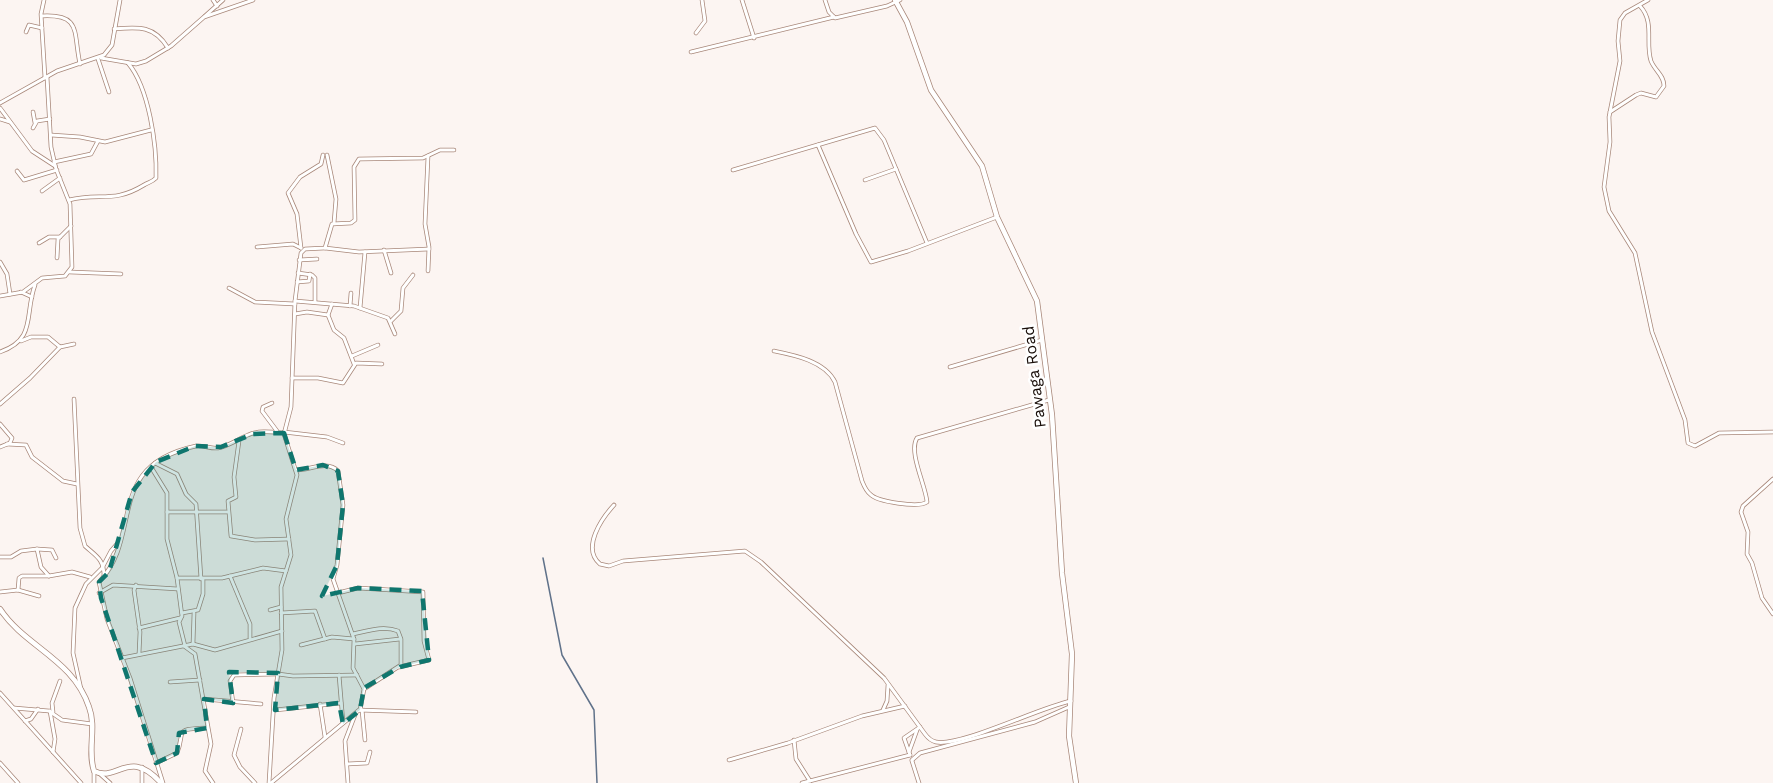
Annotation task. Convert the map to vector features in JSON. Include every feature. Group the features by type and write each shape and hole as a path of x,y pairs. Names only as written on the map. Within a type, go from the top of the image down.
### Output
{"main road":[{"name":"Pawaga Road","path":"897,0 931,90 982,166 998,217 1034,294 1051,399 1062,573 1072,654 1069,736 1076,783"},
{"path":"0,609 11,624 58,661 81,689 89,706 93,725 91,757 97,772 132,766 142,767 162,783"}],"street":[{"path":"44,0 42,28 51,135 55,166 69,200 70,272"},
{"path":"0,103 57,71 99,58 111,48 120,0"},
{"path":"213,0 217,6"},
{"path":"99,58 128,63 147,61 168,48 223,0"},
{"path":"204,17 253,0"},
{"path":"696,33 705,21 702,0"},
{"path":"742,0 754,38"},
{"path":"825,0 829,12 834,17"},
{"path":"691,52 887,6 897,0"},
{"path":"1648,0 1626,13 1620,20 1618,41 1620,62 1610,112 1610,142 1604,181 1609,211 1624,231 1635,253 1652,332 1685,420 1687,442 1693,446 1719,433 1773,432"},
{"path":"1610,112 1641,93 1656,97 1664,86 1664,78 1651,60 1647,18 1640,6"},
{"path":"42,16 65,16 69,19 73,26 80,64"},
{"path":"26,32 31,25 42,28"},
{"path":"114,29 146,28 160,37 168,48"},
{"path":"99,58 109,92"},
{"path":"69,200 83,197 117,198 155,180 156,155 142,85 128,63"},
{"path":"0,108 32,151 55,166"},
{"path":"33,112 35,123 33,128"},
{"path":"0,119 10,122"},
{"path":"35,123 50,119"},
{"path":"733,170 875,128 884,140 927,243"},
{"path":"51,135 80,136 112,142 151,130"},
{"path":"17,171 24,180 55,166 93,154 98,141"},
{"path":"818,145 869,261 875,262 998,217"},
{"path":"334,223 351,224 355,220 353,190 356,160 428,156 440,150 454,150"},
{"path":"270,783 282,631 281,587 291,555 286,519 296,481 296,470 284,432 290,411 294,315 302,249 297,214 288,192 300,177 322,164 325,155 336,199 334,223 329,228 325,248"},
{"path":"428,156 425,224 429,249 428,271"},
{"path":"865,180 896,169"},
{"path":"42,191 60,178"},
{"path":"57,258 60,237 71,226"},
{"path":"39,243 49,237 60,237"},
{"path":"257,247 293,244 302,249 325,248 365,252 429,249"},
{"path":"384,250 391,273"},
{"path":"360,308 365,252"},
{"path":"299,260 317,259"},
{"path":"0,262 7,274 10,294"},
{"path":"0,296 21,292 42,278 65,276 70,272 122,274"},
{"path":"298,273 310,274 316,281 315,302"},
{"path":"297,282 308,281 310,274"},
{"path":"391,321 401,311 403,288 413,275"},
{"path":"20,342 26,330 36,283"},
{"path":"229,288 255,302 315,302 350,306 391,321"},
{"path":"21,292 32,297"},
{"path":"350,306 351,293"},
{"path":"292,378 318,378 343,383 348,379 354,364 344,338 334,330 328,315 332,304"},
{"path":"294,315 311,312 328,315"},
{"path":"391,321 395,334"},
{"path":"0,352 31,337 48,337 60,347"},
{"path":"950,367 1042,340"},
{"path":"0,404 30,378 60,347 74,344"},
{"path":"352,356 378,345"},
{"path":"774,351 803,359 830,374 868,493 874,498 899,503 921,505 927,502 915,454 914,443 917,438 1051,399"},
{"path":"354,364 366,362 382,364"},
{"path":"74,399 77,484 85,546 98,556 104,566"},
{"path":"272,403 266,405 262,411 278,432"},
{"path":"0,424 12,437 7,444"},
{"path":"162,783 99,593 99,582 110,571 132,492 155,463 189,448 221,447 256,433 278,432 323,436 343,443"},
{"path":"239,440 234,477 236,497 228,501 227,512 232,537 289,539"},
{"path":"0,447 7,444 26,445 32,457 43,462 63,481 77,484"},
{"path":"139,628 194,613 198,610 203,594 196,504 186,494 177,474 155,463"},
{"path":"296,470 323,465 333,467 338,471 343,505 338,565 333,579 354,641 352,663 364,689 361,710 365,740"},
{"path":"152,467 166,492 167,539 177,578 182,616 179,622 185,646 195,654 211,745 205,771 213,783"},
{"path":"1773,478 1747,502 1741,512 1748,532 1747,555 1752,563 1762,598 1773,614"},
{"path":"614,505 596,530 594,555 600,564 609,566 623,561 745,551 761,562 888,683 918,728 932,740 945,742 1070,703"},
{"path":"166,512 197,514 227,512"},
{"path":"104,577 104,566 111,550 119,543"},
{"path":"37,549 41,567 49,576"},
{"path":"0,557 37,549 52,550 56,558"},
{"path":"81,689 74,666 74,616 78,602 91,577 104,566"},
{"path":"177,578 202,580 263,568 286,571"},
{"path":"18,590 20,576 49,576 72,572 91,577"},
{"path":"230,576 250,624 250,638"},
{"path":"99,593 111,585 136,585 159,590 178,589"},
{"path":"136,585 134,590 139,628 139,654"},
{"path":"338,593 358,588 423,592 424,641 429,660 399,667 364,689"},
{"path":"0,592 18,590 39,596"},
{"path":"270,610 281,607"},
{"path":"281,613 315,611 325,639"},
{"path":"193,644 194,613"},
{"path":"352,634 377,629 398,631 401,639 402,662 399,667"},
{"path":"122,658 157,653 193,644 215,650 250,638 282,631"},
{"path":"301,645 335,637 354,641 401,639"},
{"path":"233,703 231,677 236,674 357,675"},
{"path":"339,675 343,724"},
{"path":"170,682 200,680"},
{"path":"52,752 55,738 52,703 60,681"},
{"path":"883,710 888,696 888,683"},
{"path":"0,693 81,783"},
{"path":"204,699 261,704"},
{"path":"275,710 341,703"},
{"path":"912,760 920,753 1035,722 1066,710 1070,703"},
{"path":"320,705 325,737"},
{"path":"729,760 883,710 905,706"},
{"path":"14,708 38,709 51,712 62,720 93,725"},
{"path":"25,721 31,719 38,709"},
{"path":"270,783 361,710 416,712"},
{"path":"348,783 345,741 356,714"},
{"path":"156,763 177,753 179,735 183,732 207,728"},
{"path":"910,754 918,728"},
{"path":"918,728 904,738 920,783"},
{"path":"241,729 234,756 240,767 255,783"},
{"path":"794,740 795,759 810,781"},
{"path":"347,764 367,763 370,752"},
{"path":"802,783 910,754"},
{"path":"0,763 18,783"},
{"path":"142,767 142,783"},
{"path":"94,783 97,772 110,783"}],"highlighted area":[{"path":"284,433 296,470 323,465 338,471 343,505 337,565 322,596 358,588 422,591 429,660 400,667 364,688 360,710 343,724 339,703 275,710 278,673 229,672 233,703 204,699 207,728 179,733 177,753 156,763 101,598 99,582 109,572 132,492 156,462 195,446 221,447 253,434"}],"waterway":[{"path":"543,558 562,655 594,710 597,783"}]}
